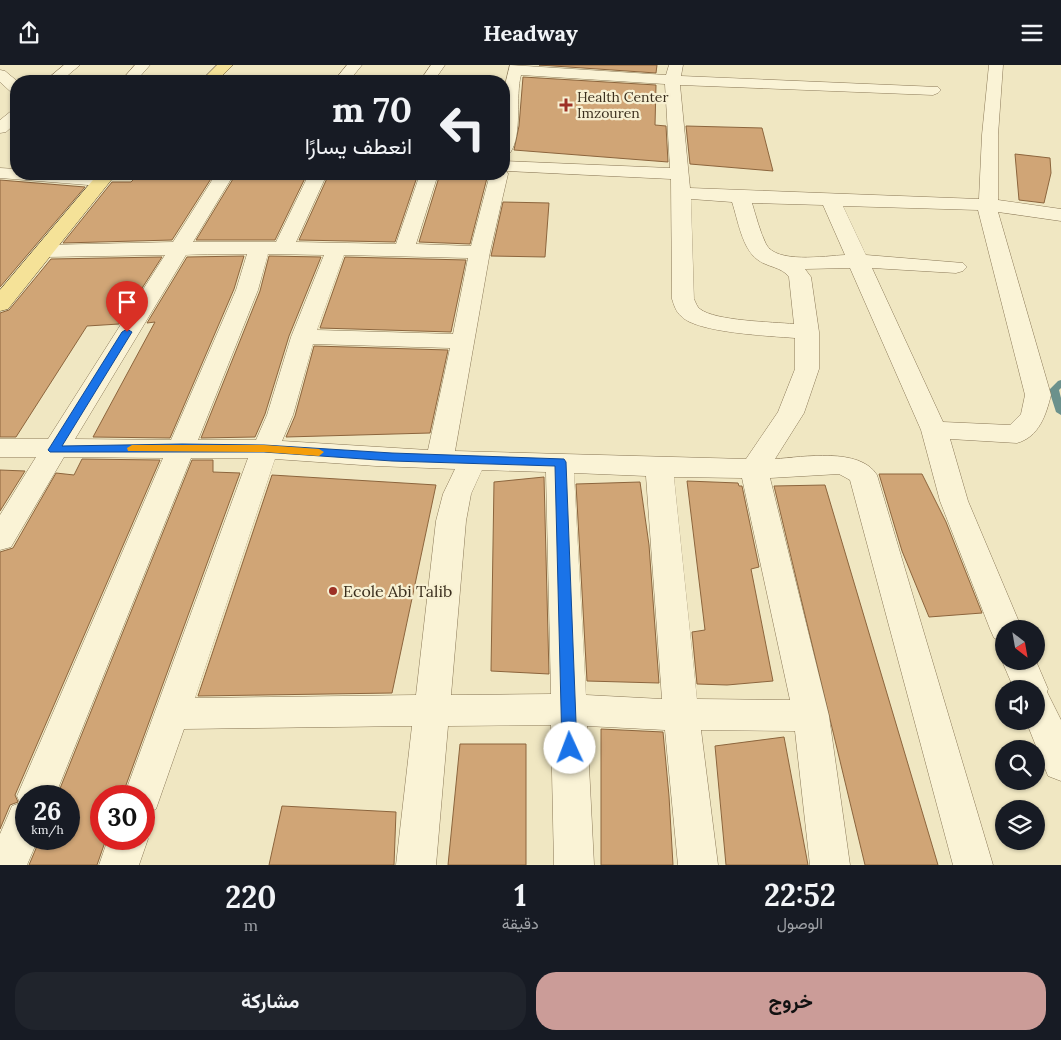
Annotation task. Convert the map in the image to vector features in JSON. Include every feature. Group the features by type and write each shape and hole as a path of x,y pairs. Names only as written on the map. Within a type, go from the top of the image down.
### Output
{"main road":[{"path":"215,75 226,65"},
{"path":"0,304 102,180"}],"street":[{"path":"60,75 73,65"},
{"path":"134,75 144,65"},
{"path":"346,75 355,65"},
{"path":"934,429 1017,434 1033,417 1038,395 988,215 990,135 996,65"},
{"path":"510,101 516,67 674,72 933,90"},
{"path":"674,72 680,184 683,299 690,313 715,322 807,332"},
{"path":"0,74 10,89"},
{"path":"0,128 10,120"},
{"path":"510,167 680,184 740,197 989,205 1061,215"},
{"path":"0,539 220,180"},
{"path":"41,785 247,290 314,180"},
{"path":"404,250 427,180"},
{"path":"440,459 480,252 498,180"},
{"path":"740,197 757,247 765,256 786,263 794,268 800,277 807,332 807,369 791,413 754,469 811,716 830,865"},
{"path":"830,199 934,429 954,501 1002,620"},
{"path":"44,251 179,248 480,252"},
{"path":"147,785 264,449 280,415 303,337 336,250"},
{"path":"786,263 858,261 956,267"},
{"path":"303,337 463,341"},
{"path":"0,448 54,450 182,447 264,449 440,459 659,467 754,469 840,465 853,469 863,475 973,865"},
{"path":"416,865 451,521 458,494 473,460"},
{"path":"560,462 574,865"},
{"path":"659,467 681,713 698,865"},
{"path":"172,714 568,709 638,714 811,716"},
{"path":"1045,725 1061,763"},
{"path":"7,865 15,846"},
{"path":"119,865 124,850"}],"building":[{"path":"539,65 657,65 656,73"},
{"path":"523,77 656,85 655,125 666,126 668,162 514,150 519,126"},
{"path":"686,126 762,128 773,171 690,164"},
{"path":"1015,154 1050,158 1051,173 1044,203 1019,200"},
{"path":"0,180 85,187 0,287"},
{"path":"133,180 210,180 172,240 63,243 112,182 131,182"},
{"path":"232,180 304,180 275,240 196,240"},
{"path":"326,180 416,180 395,242 299,240"},
{"path":"438,180 486,180 470,244 419,242"},
{"path":"503,202 549,203 545,257 491,256"},
{"path":"244,256 234,289 170,438 93,437 155,322 147,323 187,257"},
{"path":"269,256 321,257 289,336 265,414 255,437 201,438 260,291"},
{"path":"162,257 119,324 87,326 16,437 0,437 0,313 9,310 51,259"},
{"path":"345,257 466,260 451,332 320,328"},
{"path":"314,346 448,350 430,433 286,437 295,416"},
{"path":"82,459 160,460 19,785 15,785 15,803 10,805 0,829 0,552 13,548 56,473 74,475"},
{"path":"192,460 213,460 213,472 240,473 126,785 90,785 90,850 102,850 97,865 29,865 35,850 80,850 80,785 61,785"},
{"path":"0,470 25,471 0,511"},
{"path":"879,474 922,474 946,522 982,613 929,617 902,551"},
{"name":"Ecole Abi Talib","path":"272,475 436,485 392,693 198,696"},
{"path":"544,477 549,674 491,671 494,482"},
{"path":"687,481 738,483 739,486 742,486 759,567 751,569 773,681 727,685 697,684 692,632 705,630"},
{"path":"640,482 649,545 659,683 587,681 576,484"},
{"path":"825,485 938,865 865,865 774,486"},
{"path":"601,729 663,732 673,865 601,865"},
{"path":"784,737 808,865 726,865 715,746"},
{"path":"460,744 526,744 526,865 448,865"},
{"path":"282,806 396,812 394,865 269,865"}],"waterway":[{"path":"1061,383 1054,390 1061,412"}],"slow traffic":[{"path":"132,448 182,447 319,452"}],"place":[{"name":"Health Center Imzouren","path":"566,105"},
{"name":"Ecole Abi Talib","path":"333,591"}],"route":[{"path":"127,332 54,450 182,447 264,449 440,459 560,462 570,748"}]}
